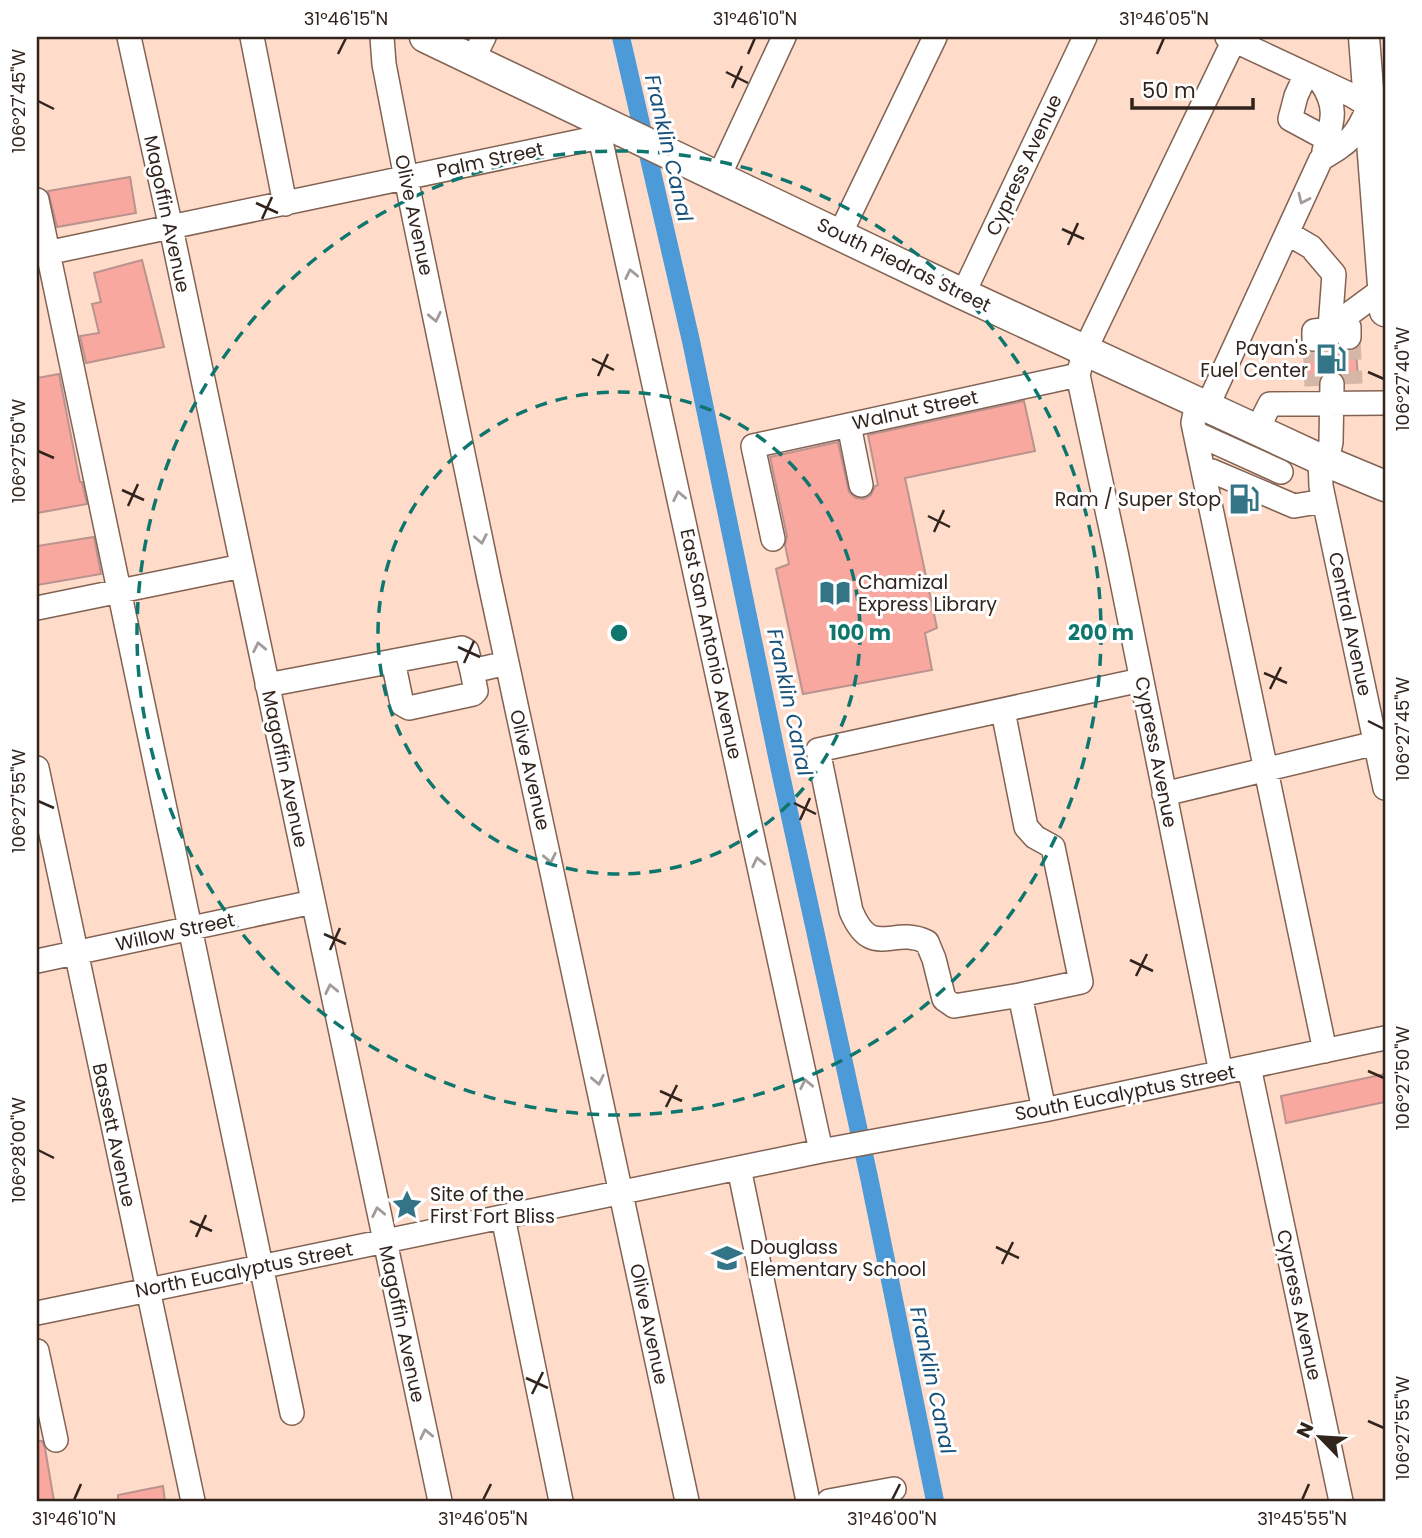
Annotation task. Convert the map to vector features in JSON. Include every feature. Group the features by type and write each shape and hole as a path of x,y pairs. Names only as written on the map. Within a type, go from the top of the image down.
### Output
{"main road":[{"name":"South Piedras Street","path":"425,37 479,48 611,131 682,159 840,234 963,294 1081,362 1200,414 1247,465 1323,460 1385,486"},
{"path":"1364,37 1377,105 1384,300"}],"street":[{"name":"Magoffin Avenue","path":"128,37 171,228 440,1501"},
{"path":"252,37 285,205"},
{"name":"Olive Avenue","path":"382,37 384,64 406,178 507,663 687,1501"},
{"path":"719,176 784,37"},
{"path":"840,234 935,37"},
{"name":"Cypress Avenue","path":"963,294 1085,37"},
{"path":"1081,362 1230,38 1270,46 1314,78 1330,95 1334,115 1324,149 1287,233 1200,414 1247,465 1294,506 1324,501"},
{"path":"1314,78 1377,105 1350,141 1324,149"},
{"path":"1314,78 1296,96 1290,119 1324,149"},
{"name":"Palm Street","path":"43,254 285,205 611,131"},
{"name":"East San Antonio Avenue","path":"611,131 852,1145"},
{"path":"37,200 43,254 192,928 292,1413"},
{"path":"1287,233 1311,247 1334,274 1331,336 1384,300"},
{"name":"Cypress Avenue","path":"1081,362 1141,680 1221,1073"},
{"name":"Walnut Street","path":"773,540 753,446 849,425 1081,362"},
{"path":"1325,1051 1265,769 1247,465 1270,404 1333,394 1385,403"},
{"name":"Central Avenue","path":"1333,394 1320,484 1385,788"},
{"path":"849,425 861,485"},
{"path":"37,608 242,566"},
{"path":"267,685 393,661 462,648 467,651 475,691 473,694 409,708 402,704 393,661"},
{"path":"472,671 507,663"},
{"path":"1003,711 1026,827 1035,837 1053,846 1082,982 954,1006 944,999 927,942 915,936 872,938 859,929 851,911 818,750 1141,680"},
{"path":"1164,794 1376,743"},
{"name":"Bassett Avenue","path":"37,768 193,1501"},
{"name":"Willow Street","path":"37,961 313,902"},
{"path":"1020,995 1044,1110"},
{"name":"South Eucalyptus Street","path":"852,1145 1044,1110 1385,1038"},
{"name":"Cypress Avenue","path":"1248,1068 1341,1501"},
{"name":"North Eucalyptus Street","path":"37,1313 852,1145"},
{"path":"739,1168 807,1501"},
{"path":"503,1217 561,1501"},
{"path":"37,1351 56,1440"},
{"path":"829,1501 894,1489"}],"building":[{"path":"130,177 136,213 57,227 48,191"},
{"path":"142,260 164,347 86,363 80,336 99,333 92,304 101,302 94,273"},
{"name":"Payan's Fuel Center","path":"1339,346 1348,351 1356,349 1358,380 1345,381 1340,372 1332,370 1320,376 1318,383 1307,384 1305,350 1315,353"},
{"path":"59,374 80,482 87,504 37,513 37,378"},
{"path":"1024,401 1035,451 905,478 937,628 925,633 932,670 803,694 776,569 789,564 785,545 787,536 770,457 838,442 849,492 856,498 864,499 871,495 878,485 868,435"},
{"path":"94,537 101,574 37,585 37,546"},
{"path":"1385,1074 1385,1102 1286,1123 1281,1096"},
{"path":"37,1441 42,1441 45,1448 54,1501 37,1501"},
{"path":"163,1486 165,1501 118,1501 118,1495"}],"waterway":[{"name":"Franklin Canal","path":"621,37 691,341 779,766 869,1177 935,1501"}],"tunnel":[{"path":"1349,337 1351,384"},
{"path":"1330,338 1332,384"},
{"path":"1314,339 1316,386"}],"place":[{"name":"Payan's Fuel Center","path":"1331,359"},
{"name":"Ram / Super Stop","path":"1244,499"},
{"name":"Chamizal Express Library","path":"835,593"},
{"name":"Site of the First Fort Bliss","path":"407,1205"},
{"name":"Douglass Elementary School","path":"727,1258"}]}
